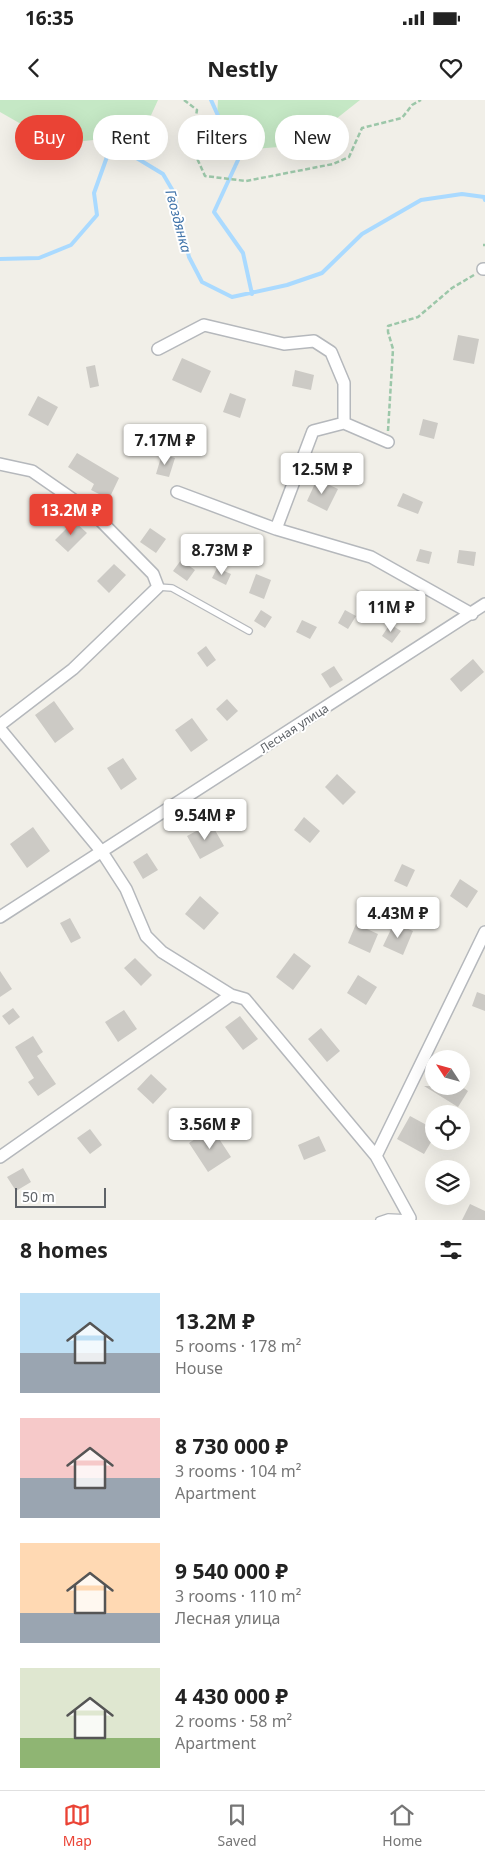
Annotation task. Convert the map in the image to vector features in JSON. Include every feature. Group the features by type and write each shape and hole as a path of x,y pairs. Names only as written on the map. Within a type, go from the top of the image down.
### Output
{"street":[{"path":"158,350 204,326 284,344 314,341 331,352 344,383 344,423"},
{"path":"276,529 313,431 344,423 388,442"},
{"path":"0,464 32,471 94,514 153,574 158,587 73,669 0,725"},
{"path":"177,492 276,529 371,557 472,614"},
{"name":"Лесная улица","path":"0,917 485,604"},
{"path":"0,729 102,852 126,889 146,936 162,952 231,995 245,999 376,1156 410,1218"},
{"path":"376,1156 485,932"},
{"path":"0,1157 231,995"}],"lane":[{"path":"158,587 172,588 249,631"},
{"path":"379,1220 410,1218"}],"path":[{"path":"184,100 197,110 191,145 205,176 246,181 333,164 349,157 362,128 402,118 412,105 421,100"},
{"path":"388,442 388,410 393,357 388,326 418,317 452,288 484,269"}],"green space":[{"path":"0,100 158,100 151,115 93,115 93,140 83,141 83,115 15,115 15,121 0,112"},
{"path":"218,100 360,100 341,115 275,115 275,147 265,148 265,115 217,115"}],"building":[{"path":"458,335 479,339 474,364 453,360"},
{"path":"182,358 211,371 201,393 172,380"},
{"path":"95,365 99,386 90,388 86,367"},
{"path":"295,370 314,375 311,390 292,386"},
{"path":"230,393 246,399 240,418 223,412"},
{"path":"38,396 58,407 48,426 28,415"},
{"path":"423,419 438,423 434,439 419,435"},
{"path":"77,453 119,478 109,499 91,490 94,484 68,467"},
{"path":"162,454 175,458 169,477 156,474"},
{"path":"317,479 338,489 327,511 307,501"},
{"path":"403,493 423,502 418,514 397,506"},
{"path":"49,497 58,509 47,518 38,506"},
{"path":"74,521 87,533 68,552 55,540"},
{"path":"150,528 166,539 156,553 140,542"},
{"path":"420,549 432,552 429,564 416,561"},
{"path":"459,550 476,552 474,566 457,563"},
{"path":"181,560 195,570 187,581 173,571"},
{"path":"114,564 126,575 109,593 97,581"},
{"path":"217,568 231,574 226,585 212,578"},
{"path":"256,574 271,580 264,599 249,593"},
{"path":"261,610 272,617 265,628 254,621"},
{"path":"345,610 356,616 348,629 338,623"},
{"path":"302,620 317,627 310,639 296,632"},
{"path":"390,624 401,631 392,643 382,636"},
{"path":"206,646 216,660 207,667 197,653"},
{"path":"473,659 484,672 461,692 450,679"},
{"path":"334,666 343,680 330,688 321,674"},
{"path":"227,699 238,711 227,721 216,709"},
{"path":"54,701 74,729 55,743 35,715"},
{"path":"192,718 208,740 191,752 175,730"},
{"path":"123,758 137,779 121,790 107,768"},
{"path":"337,774 356,792 343,805 325,787"},
{"path":"304,817 320,831 310,843 294,830"},
{"path":"211,823 224,846 200,859 187,836"},
{"path":"33,827 50,851 27,868 10,844"},
{"path":"147,853 158,870 143,879 133,862"},
{"path":"402,864 415,870 407,887 394,881"},
{"path":"460,879 478,891 467,908 450,896"},
{"path":"200,896 219,913 204,930 185,914"},
{"path":"70,918 81,938 71,943 60,923"},
{"path":"394,923 413,931 403,955 383,946"},
{"path":"356,924 378,934 370,953 348,943"},
{"path":"294,953 311,966 293,990 276,977"},
{"path":"135,958 152,975 141,986 124,968"},
{"path":"0,971 12,989 0,997"},
{"path":"358,975 377,987 366,1005 347,993"},
{"path":"477,992 485,995 485,1011 472,1006"},
{"path":"13,1008 20,1017 9,1025 2,1016"},
{"path":"124,1010 137,1029 118,1042 105,1022"},
{"path":"240,1016 258,1039 243,1050 225,1027"},
{"path":"321,1028 340,1051 327,1062 308,1039"},
{"path":"33,1036 43,1052 37,1056 56,1084 38,1096 28,1082 34,1078 15,1047"},
{"path":"151,1074 167,1089 153,1104 137,1089"},
{"path":"439,1095 466,1095 459,1105 455,1105"},
{"path":"410,1116 425,1124 426,1150 424,1154 397,1139"},
{"path":"212,1128 231,1157 208,1172 189,1143"},
{"path":"90,1129 102,1145 90,1154 77,1138"},
{"path":"319,1136 326,1151 304,1160 298,1145"},
{"path":"23,1168 31,1182 16,1191 7,1177"},
{"path":"470,1204 485,1211 485,1220 462,1220"}],"waterway":[{"path":"211,100 238,160 214,212 243,253 252,294"},
{"name":"Гвоздянка","path":"0,259 39,258 71,245 97,215 94,193 108,154 120,148 163,174 173,191 189,257 202,282 232,297 287,285 322,273 362,234 421,200 462,194 484,197 485,200"}]}
